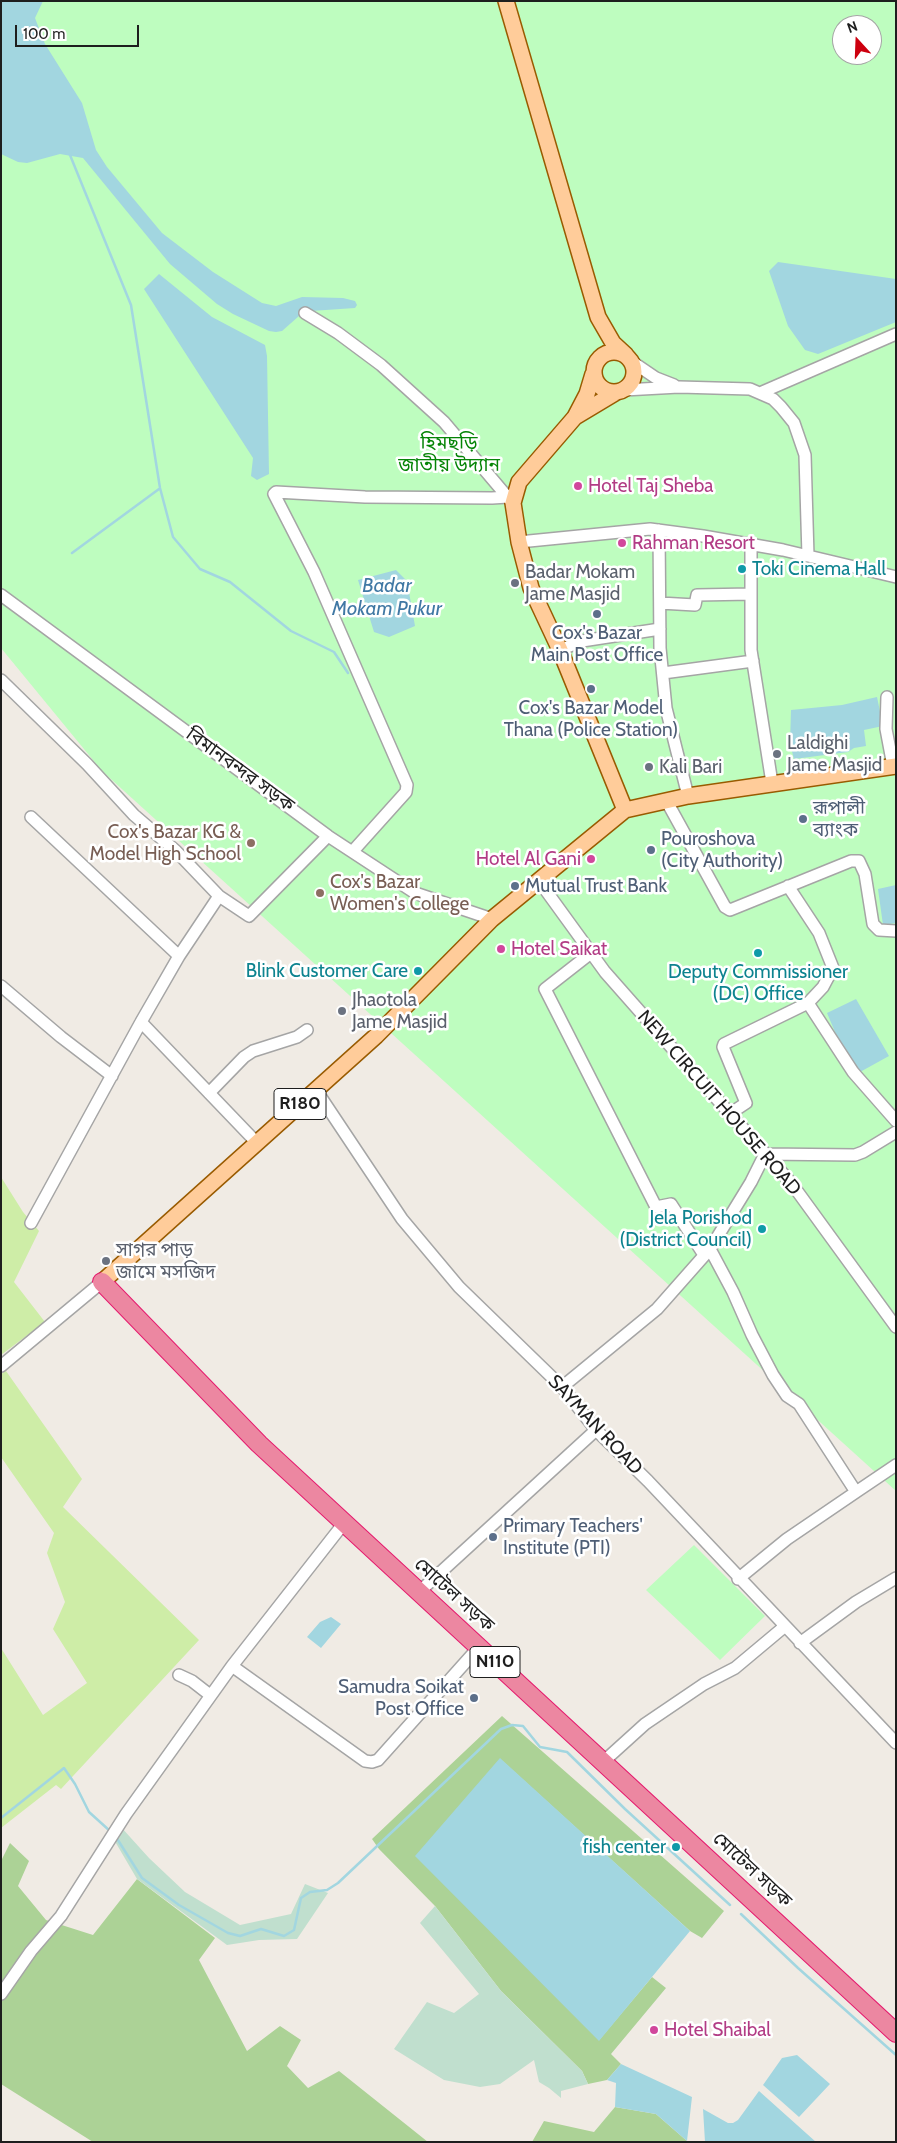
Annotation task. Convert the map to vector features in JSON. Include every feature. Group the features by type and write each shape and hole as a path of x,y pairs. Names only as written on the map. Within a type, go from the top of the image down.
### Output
{"highway":[{"name":"মোটেল সড়ক","path":"102,1282 260,1444 896,2033"}],"main road":[{"path":"506,1 544,138 598,317 613,343 629,358 634,367 633,380 619,391 575,417"},
{"path":"598,317 598,348 587,394 575,417 519,482 510,500 531,588 560,650 625,810"},
{"path":"619,391 609,392 598,385 594,370 602,356 607,353 620,352 629,358"},
{"name":"R180","path":"102,1282 376,1036 492,919 625,810 688,796 895,766"}],"street":[{"path":"305,313 338,333 381,365 438,416 510,500"},
{"path":"760,393 896,334"},
{"path":"629,358 656,378 678,386"},
{"path":"619,391 678,386 736,388 760,393 773,400 788,414 803,445 805,455 808,556"},
{"path":"353,851 406,792 407,785 314,572 274,494 276,492 365,497 492,498 510,500"},
{"path":"519,542 650,529 751,544 896,577"},
{"path":"659,530 660,630 666,708 688,796"},
{"path":"751,544 753,661 772,783"},
{"path":"660,603 695,605 696,595 751,594"},
{"name":"বিমানবন্দর সড়ক","path":"1,595 328,836 415,893 492,919"},
{"path":"560,650 582,641 607,636 660,630"},
{"path":"663,673 753,661"},
{"path":"1,680 87,764 134,815 176,851 218,896 248,916 328,836"},
{"path":"887,697 886,729 895,766"},
{"path":"666,800 725,907 730,910 851,861 859,861 865,874 873,924 879,930 896,931"},
{"path":"31,817 179,956"},
{"name":"NEW CIRCUIT HOUSE ROAD","path":"539,881 605,972 792,1184 896,1327"},
{"path":"731,1113 746,1103 723,1047 724,1044 808,1003 823,987 833,968 818,933 788,886"},
{"path":"31,1223 141,1022 179,956 218,896"},
{"path":"591,953 544,989 656,1207 671,1204 707,1252 734,1292 752,1335 773,1375 787,1396 799,1404 856,1492"},
{"path":"1,986 61,1037 112,1076"},
{"path":"808,1003 853,1072 896,1121"},
{"path":"141,1022 257,1143"},
{"path":"209,1093 244,1057 253,1051 297,1037 307,1030"},
{"name":"SAYMAN ROAD","path":"316,1090 402,1219 453,1280 562,1387 596,1430 648,1481 738,1579 896,1744"},
{"path":"562,1387 657,1309 707,1252 751,1182 765,1154 854,1155 863,1152 896,1132"},
{"path":"1,1366 102,1282"},
{"path":"419,1592 596,1430"},
{"path":"738,1579 787,1538 896,1465"},
{"path":"1,1994 31,1951 61,1916 126,1814 210,1695 344,1523"},
{"path":"800,1643 856,1602 896,1578"},
{"path":"603,1762 646,1724 704,1684 735,1668 784,1627"},
{"path":"232,1666 365,1760 372,1762 378,1760 479,1647"},
{"path":"179,1675 192,1681 210,1695"}],"green space":[{"name":"হিমছড়ি জাতীয় উদ্যান","path":"1,1 896,1 896,1491 102,771 1,648"},
{"path":"1,1177 23,1212 39,1231 14,1282 45,1322 1,1355"},
{"path":"6,1371 82,1479 63,1507 199,1640 61,1789 56,1785 1,1828 1,1648 43,1715 87,1683 53,1629 65,1602 47,1553 54,1533 1,1457 1,1374"},
{"path":"694,1545 765,1616 720,1660 646,1590"},
{"path":"502,1716 724,1911 702,1938 690,1931 500,1759 599,2040 652,1977 666,1988 611,2054 621,2064 607,2080 588,2084 582,2071 501,1991 435,1906 379,1849 372,1839"},
{"path":"121,1827 149,1858 185,1892 240,1925 291,1914 305,1884 328,1893 297,1939 259,1940 227,1945 137,1879 113,1838"},
{"path":"10,1843 29,1861 18,1886 46,1920 93,1935 137,1879 215,1938 199,1960 247,2051 280,2026 301,2040 287,2066 308,2088 339,2071 428,2142 93,2142 1,2084 1,1861"},
{"path":"435,1906 501,1991 582,2071 588,2084 561,2091 561,2098 539,2082 534,2060 500,2084 480,2087 444,2080 394,2049 427,2002 454,2013 479,1994 420,1923"},
{"path":"615,2107 656,2114 687,2141 532,2142 544,2121 594,2132"}],"water":[{"path":"1,1 43,1 35,18 45,44 82,103 96,150 107,167 162,233 213,272 262,303 276,306 302,297 343,298 355,301 357,305 355,308 311,311 299,316 282,331 269,331 233,314 217,304 170,264 83,158 60,154 27,163 18,162 1,154"},
{"path":"778,262 896,279 896,322 818,354 805,350 788,326 769,271"},
{"path":"159,274 212,317 265,345 267,356 269,474 257,480 251,476 253,458 144,289"},
{"name":"Badar Mokam Pukur","path":"396,570 407,581 415,626 389,637 374,632 358,580"},
{"path":"877,697 883,726 864,730 866,746 854,748 848,752 794,759 790,744 791,710 842,705"},
{"path":"896,885 896,923 883,925 878,889"},
{"path":"856,999 889,1056 860,1072 838,1039 827,1013"},
{"path":"331,1617 341,1624 321,1648 307,1637 320,1622"},
{"path":"500,1758 690,1931 599,2041 415,1856"},
{"path":"797,2055 830,2084 799,2117 763,2085 782,2058"},
{"path":"621,2064 692,2097 687,2141 656,2114 615,2107 616,2083 607,2080"},
{"path":"759,2091 816,2142 705,2142 703,2109 728,2123 733,2123 738,2120"}],"waterway":[{"path":"70,155 131,305 160,488 173,537 200,569 230,582 291,631 334,652 348,673"},
{"path":"72,553 159,489"},
{"path":"116,1837 142,1878 179,1905 228,1933 240,1936 261,1929 284,1936 294,1930 301,1898 310,1892 327,1890 338,1883 501,1729 512,1725 523,1726 540,1747 567,1752 625,1809 730,1905"},
{"path":"1,1818 64,1768 75,1784 89,1812 110,1831"},
{"path":"741,1914 798,1968 896,2055"}],"place":[{"name":"Hotel Taj Sheba","path":"578,486"},
{"name":"Rahman Resort","path":"622,543"},
{"name":"Toki Cinema Hall","path":"742,569"},
{"name":"Badar Mokam Jame Masjid","path":"515,583"},
{"name":"Cox's Bazar Main Post Office","path":"597,614"},
{"name":"Cox's Bazar Model Thana (Police Station)","path":"591,689"},
{"name":"Laldighi Jame Masjid","path":"777,754"},
{"name":"Kali Bari","path":"649,767"},
{"name":"রূপালী ব্যাংক","path":"803,819"},
{"name":"Cox's Bazar KG & Model High School","path":"251,843"},
{"name":"Pouroshova (City Authority)","path":"651,850"},
{"name":"Hotel Al Gani","path":"591,859"},
{"name":"Mutual Trust Bank","path":"515,886"},
{"name":"Cox's Bazar Women's College","path":"320,893"},
{"name":"Hotel Saikat","path":"501,949"},
{"name":"Deputy Commissioner (DC) Office","path":"758,953"},
{"name":"Blink Customer Care","path":"418,971"},
{"name":"Jhaotola Jame Masjid","path":"342,1011"},
{"name":"Jela Porishod (District Council)","path":"762,1229"},
{"name":"সাগর পাড় জামে মসজিদ","path":"106,1261"},
{"name":"Primary Teachers' Institute (PTI)","path":"493,1537"},
{"name":"Samudra Soikat Post Office","path":"474,1698"},
{"name":"fish center","path":"676,1847"},
{"name":"Hotel Shaibal","path":"654,2030"}]}
